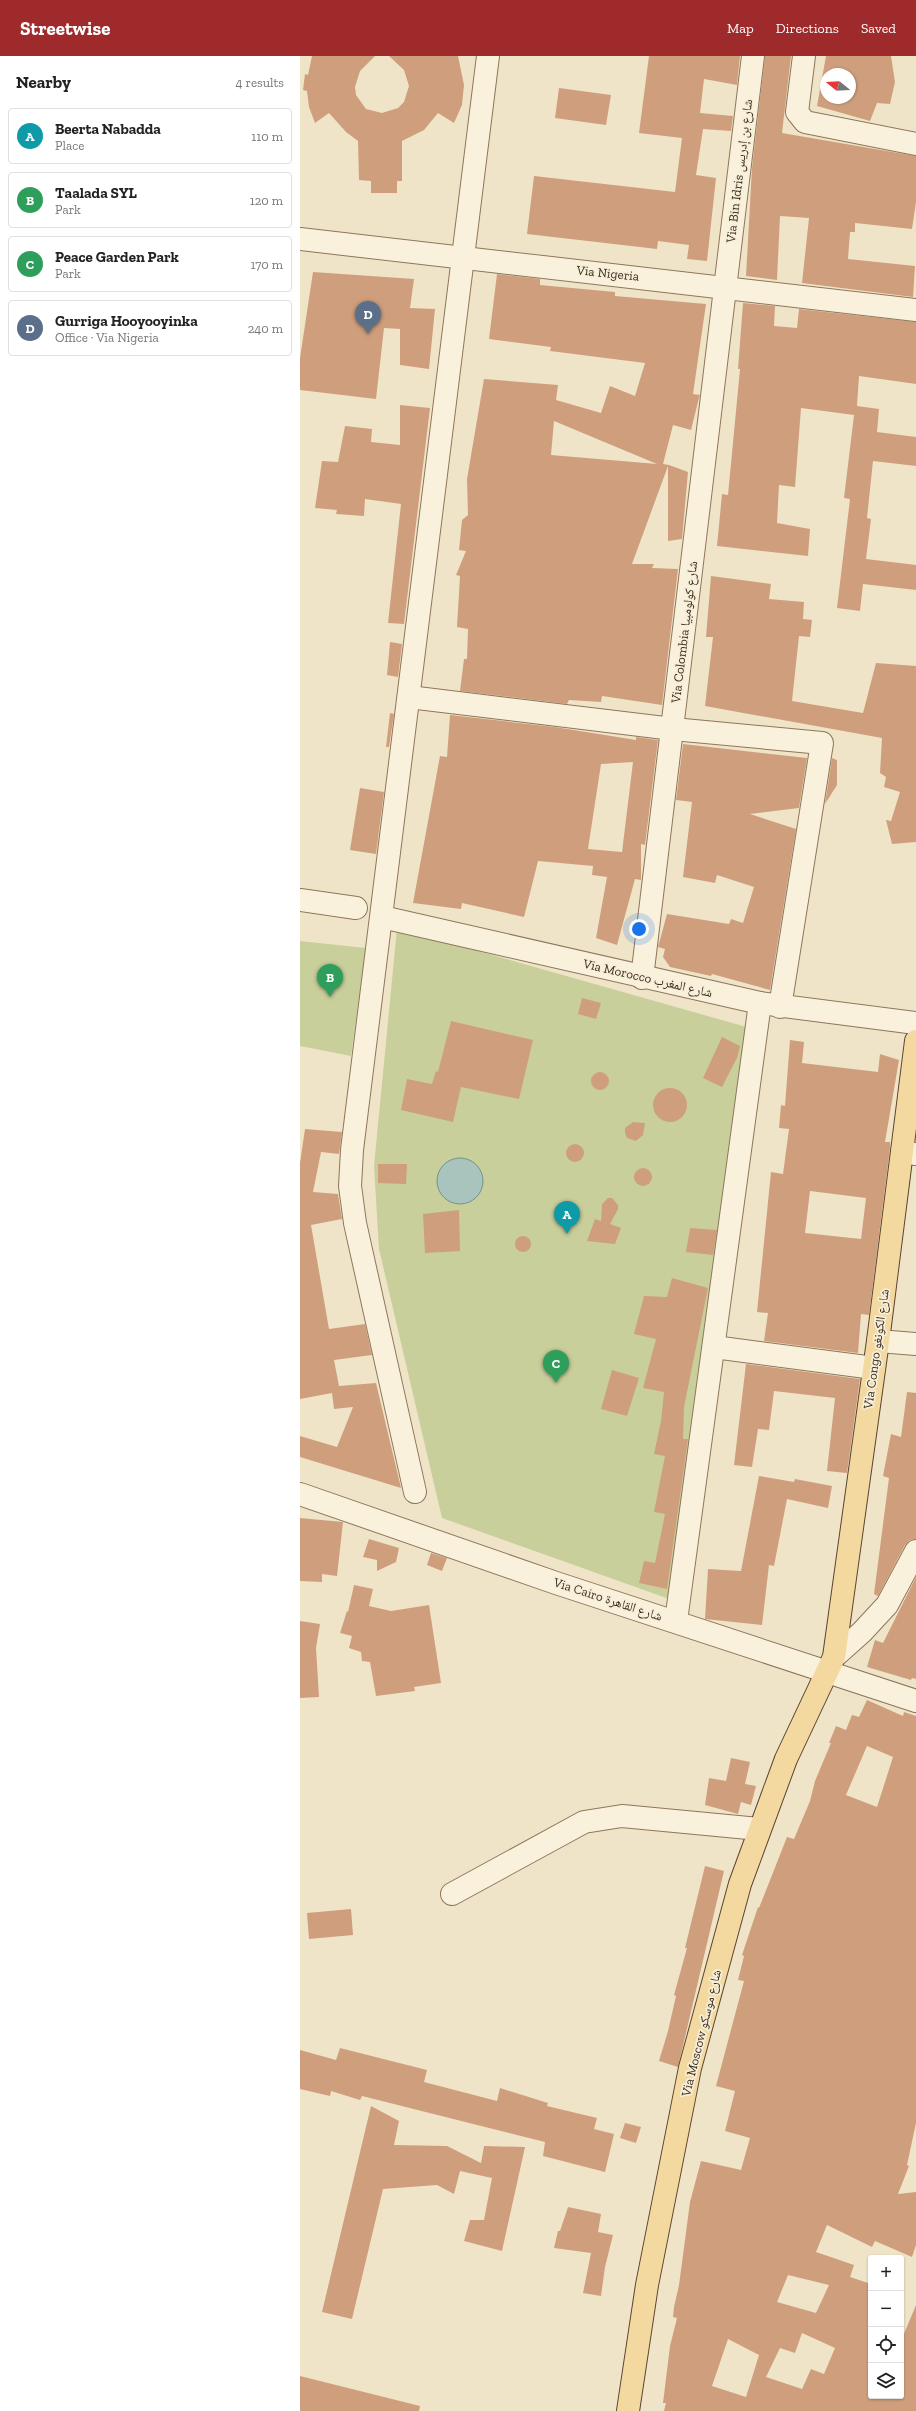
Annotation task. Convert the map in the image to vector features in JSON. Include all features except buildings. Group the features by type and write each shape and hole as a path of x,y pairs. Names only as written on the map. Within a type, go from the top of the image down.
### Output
{"main road":[{"name":"Via Congo شارع الكونغو","path":"830,1664 878,1341 909,1153 916,1041"},
{"name":"Via Moscow شارع موسكو","path":"628,2411 649,2277 690,2068 740,1884 759,1829 786,1759 830,1664"}],"street":[{"path":"415,1492 355,1223 350,1186 352,1150 370,999 382,917 488,56"},
{"name":"Via Bin Idris شارع بن إدريس","path":"726,287 753,56"},
{"path":"804,56 797,112 805,122 916,144"},
{"name":"Via Nigeria","path":"300,239 916,310"},
{"name":"Via Colombia شارع كولومبيا","path":"642,978 726,287"},
{"path":"409,697 673,729 822,742 770,1005 714,1347 676,1621"},
{"path":"300,900 356,908"},
{"name":"Via Morocco شارع المغرب","path":"382,917 642,978 770,1005 916,1023"},
{"path":"878,1341 916,1344"},
{"path":"714,1347 874,1368"},
{"name":"Via Cairo شارع القاهرة","path":"300,1494 556,1583 676,1621 830,1664 916,1701"},
{"path":"830,1664 887,1605 916,1551"},
{"path":"452,1894 584,1822 622,1816 759,1829"}],"green space":[{"path":"397,928 750,1028 672,1600 442,1518 379,1249 374,1166"},
{"path":"300,941 366,948 351,1056 300,1046"}],"water":[{"path":"460,1158 473,1162 479,1168 483,1181 479,1194 473,1200 460,1204 447,1200 441,1194 437,1181 441,1168 447,1162"}],"place":[{"name":"Gurriga Hooyooyinka","path":"368,334"},
{"name":"Taalada SYL","path":"330,997"},
{"name":"Beerta Nabadda","path":"567,1234"},
{"name":"Peace Garden Park","path":"556,1383"}]}
